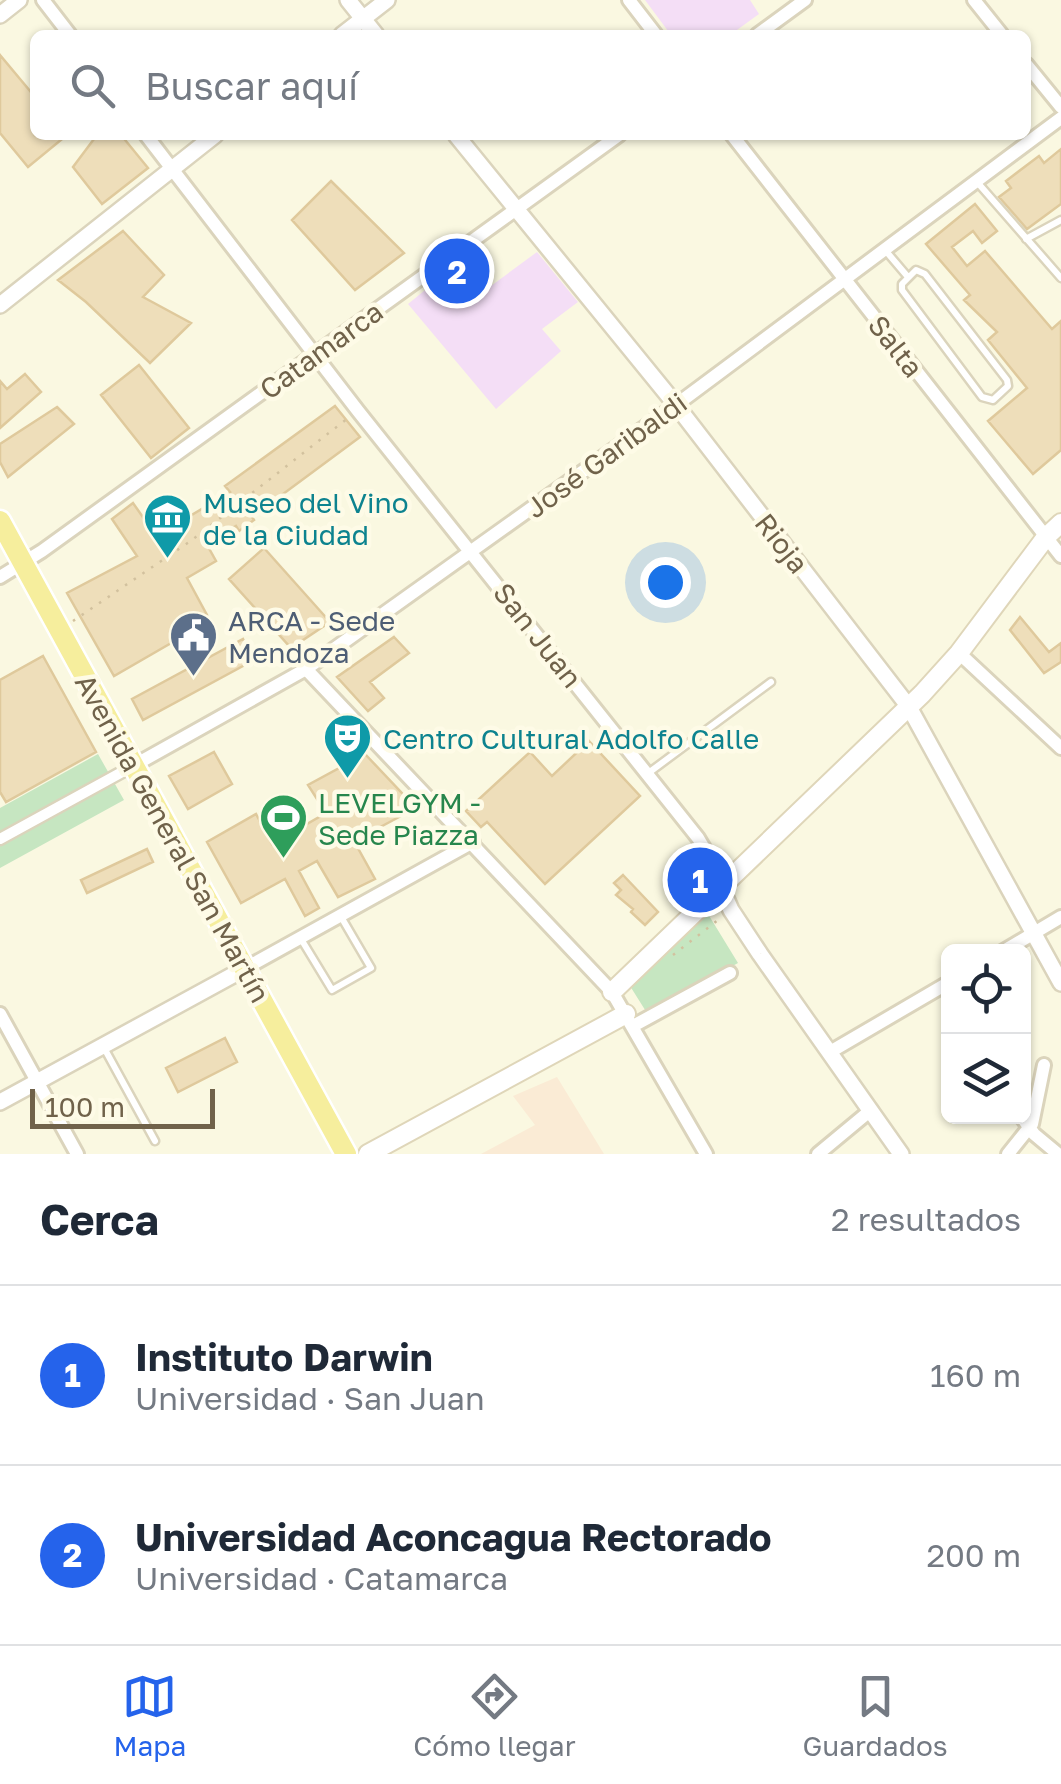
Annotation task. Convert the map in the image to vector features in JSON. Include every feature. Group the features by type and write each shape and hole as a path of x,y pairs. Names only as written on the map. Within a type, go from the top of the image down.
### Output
{"main road":[{"name":"Avenida General San Martín","path":"0,521 346,1154"},
{"path":"612,992 909,707 960,653 1046,537 1061,523"},
{"path":"368,1154 629,1020"}],"street":[{"path":"0,15 18,0"},
{"path":"43,0 66,30"},
{"path":"348,0 372,30"},
{"path":"349,30 387,0"},
{"path":"629,0 652,30"},
{"path":"765,30 806,0"},
{"path":"974,0 998,30"},
{"path":"1031,70 1061,107"},
{"name":"José Garibaldi","path":"134,766 306,669 676,405 1061,118"},
{"name":"San Juan","path":"150,140 358,411 705,848 731,910 900,1154"},
{"path":"0,305 210,140"},
{"name":"Rioja","path":"460,140 676,405 909,707 1061,982"},
{"name":"Catamarca","path":"0,576 23,564 612,140"},
{"name":"Salta","path":"736,140 1061,556"},
{"path":"960,653 1061,748"},
{"path":"306,669 612,992 706,1154"},
{"path":"0,839 134,766"},
{"path":"0,1102 472,842"},
{"path":"1015,944 1061,917"},
{"path":"629,1020 730,973"},
{"path":"830,1052 941,987"},
{"path":"0,1014 77,1154"},
{"path":"1008,1154 1030,1130 1044,1065"},
{"path":"818,1154 871,1110"},
{"path":"1026,1124 1058,1154"}],"lane":[{"path":"976,181 1061,278"},
{"path":"1026,239 1061,220"},
{"path":"884,249 908,277"},
{"path":"916,270 925,274 1007,380 1008,386 993,400 982,397 902,290 908,277 916,270"},
{"path":"648,774 770,682"},
{"path":"301,938 332,990 371,968 340,916"},
{"path":"103,1046 155,1141"}],"path":[{"path":"59,630 192,540 358,411"},
{"path":"674,955 731,910"}],"shaded area":[{"path":"645,0 750,0 759,14 737,30 667,30"},
{"path":"537,252 578,302 542,329 561,351 496,409 408,304 441,277 465,305"},
{"path":"557,1077 604,1154 481,1154 535,1125 513,1096"}],"green space":[{"path":"98,754 124,800 0,868 0,808"},
{"path":"708,914 738,963 647,1013 630,986"}],"building":[{"path":"0,55 30,91 30,140 61,140 28,167 0,133"},
{"path":"93,140 125,140 148,168 102,204 73,167"},
{"path":"1061,149 1061,204 1027,229 999,197 1011,188 1006,181 1039,156 1044,163"},
{"path":"331,181 404,253 355,290 292,220"},
{"path":"975,204 997,231 982,243 973,231 952,247 967,266 985,251 1052,329 1061,321 1061,450 1033,474 988,421 1027,388 988,340 997,332 964,300 970,295 926,244"},
{"path":"123,231 164,275 143,297 191,323 150,363 58,280"},
{"path":"139,365 189,428 151,458 101,395"},
{"path":"25,374 41,392 0,428 0,381 7,389"},
{"path":"335,406 360,437 252,517 254,520 239,531 236,526 206,543 216,561 187,578 207,615 185,635 114,676 67,593 137,556 112,519 133,503 161,543 186,528 180,522 230,492 225,486"},
{"path":"57,407 74,424 8,477 0,462 0,444"},
{"path":"264,548 330,622 291,648 229,579"},
{"path":"1020,617 1049,652 1061,643 1061,662 1044,673 1010,630"},
{"path":"394,637 409,653 370,682 384,698 368,711 337,677"},
{"name":"ARCA - Sede Mendoza","path":"243,639 254,660 143,720 132,699"},
{"path":"43,656 96,752 6,802 0,792 0,680"},
{"path":"589,741 640,796 545,884 487,822 481,827 466,811 530,752 552,776"},
{"path":"214,752 232,784 188,809 169,776"},
{"path":"365,754 416,808 354,841 375,879 338,897 317,861 299,871 319,908 305,916 285,879 241,903 207,842 256,814 272,844 326,813 308,785"},
{"path":"147,849 153,862 87,893 81,880"},
{"path":"623,875 658,912 645,925 616,895 621,890 614,883"},
{"path":"225,1038 237,1062 178,1092 166,1068"}],"place":[{"name":"Universidad Aconcagua Rectorado","path":"457,271"},
{"name":"Museo del Vino de la Ciudad","path":"168,560"},
{"name":"ARCA - Sede Mendoza","path":"193,678"},
{"name":"Centro Cultural Adolfo Calle","path":"348,780"},
{"name":"LEVELGYM - Sede Piazza","path":"283,860"},
{"name":"Instituto Darwin","path":"700,880"}]}
